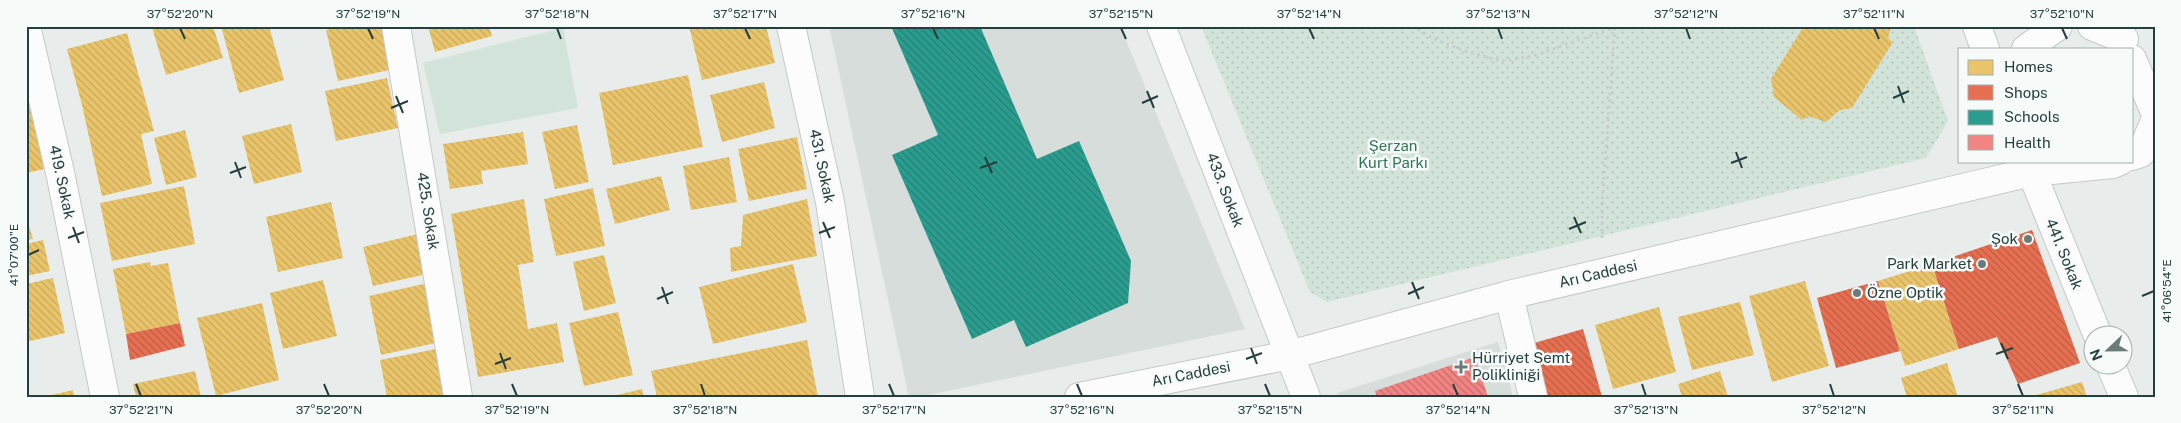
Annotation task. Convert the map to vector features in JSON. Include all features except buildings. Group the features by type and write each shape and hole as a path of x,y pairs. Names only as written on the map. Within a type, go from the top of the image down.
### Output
{"street":[{"name":"419. Sokak","path":"26,26 61,177 106,397"},
{"name":"425. Sokak","path":"396,26 458,397"},
{"name":"431. Sokak","path":"791,26 830,202 860,397"},
{"name":"433. Sokak","path":"1161,26 1306,397"},
{"path":"1977,26 1985,48"},
{"path":"2027,48 2058,26"},
{"path":"2092,26 2126,43"},
{"path":"2134,62 2155,112"},
{"path":"2134,155 2142,153 2155,121"},
{"name":"Arı Caddesi","path":"1079,397 1290,354 1509,295 2029,167 2113,164 2118,162"},
{"name":"441. Sokak","path":"2029,167 2094,326"},
{"path":"1509,295 1533,397"},
{"path":"2115,376 2124,397"}],"path":[{"path":"1412,26 1442,42 1501,61 1533,56 1616,27 1602,206 1602,273"}],"shaded area":[{"path":"829,26 1120,26 1245,329 919,397 909,397"},
{"name":"Hürriyet Semt Polikliniği","path":"1498,342 1513,397 1339,397 1337,393"}],"green space":[{"name":"Şerzan Kurt Parkı","path":"1201,26 1914,26 1948,121 1926,158 1327,302 1310,292"},
{"path":"563,28 578,108 440,134 423,63"}],"place":[{"name":"Şok","path":"2028,239"},
{"name":"Park Market","path":"1982,264"},
{"name":"Özne Optik","path":"1857,293"},
{"name":"Hürriyet Semt Polikliniği","path":"1461,367"}]}
